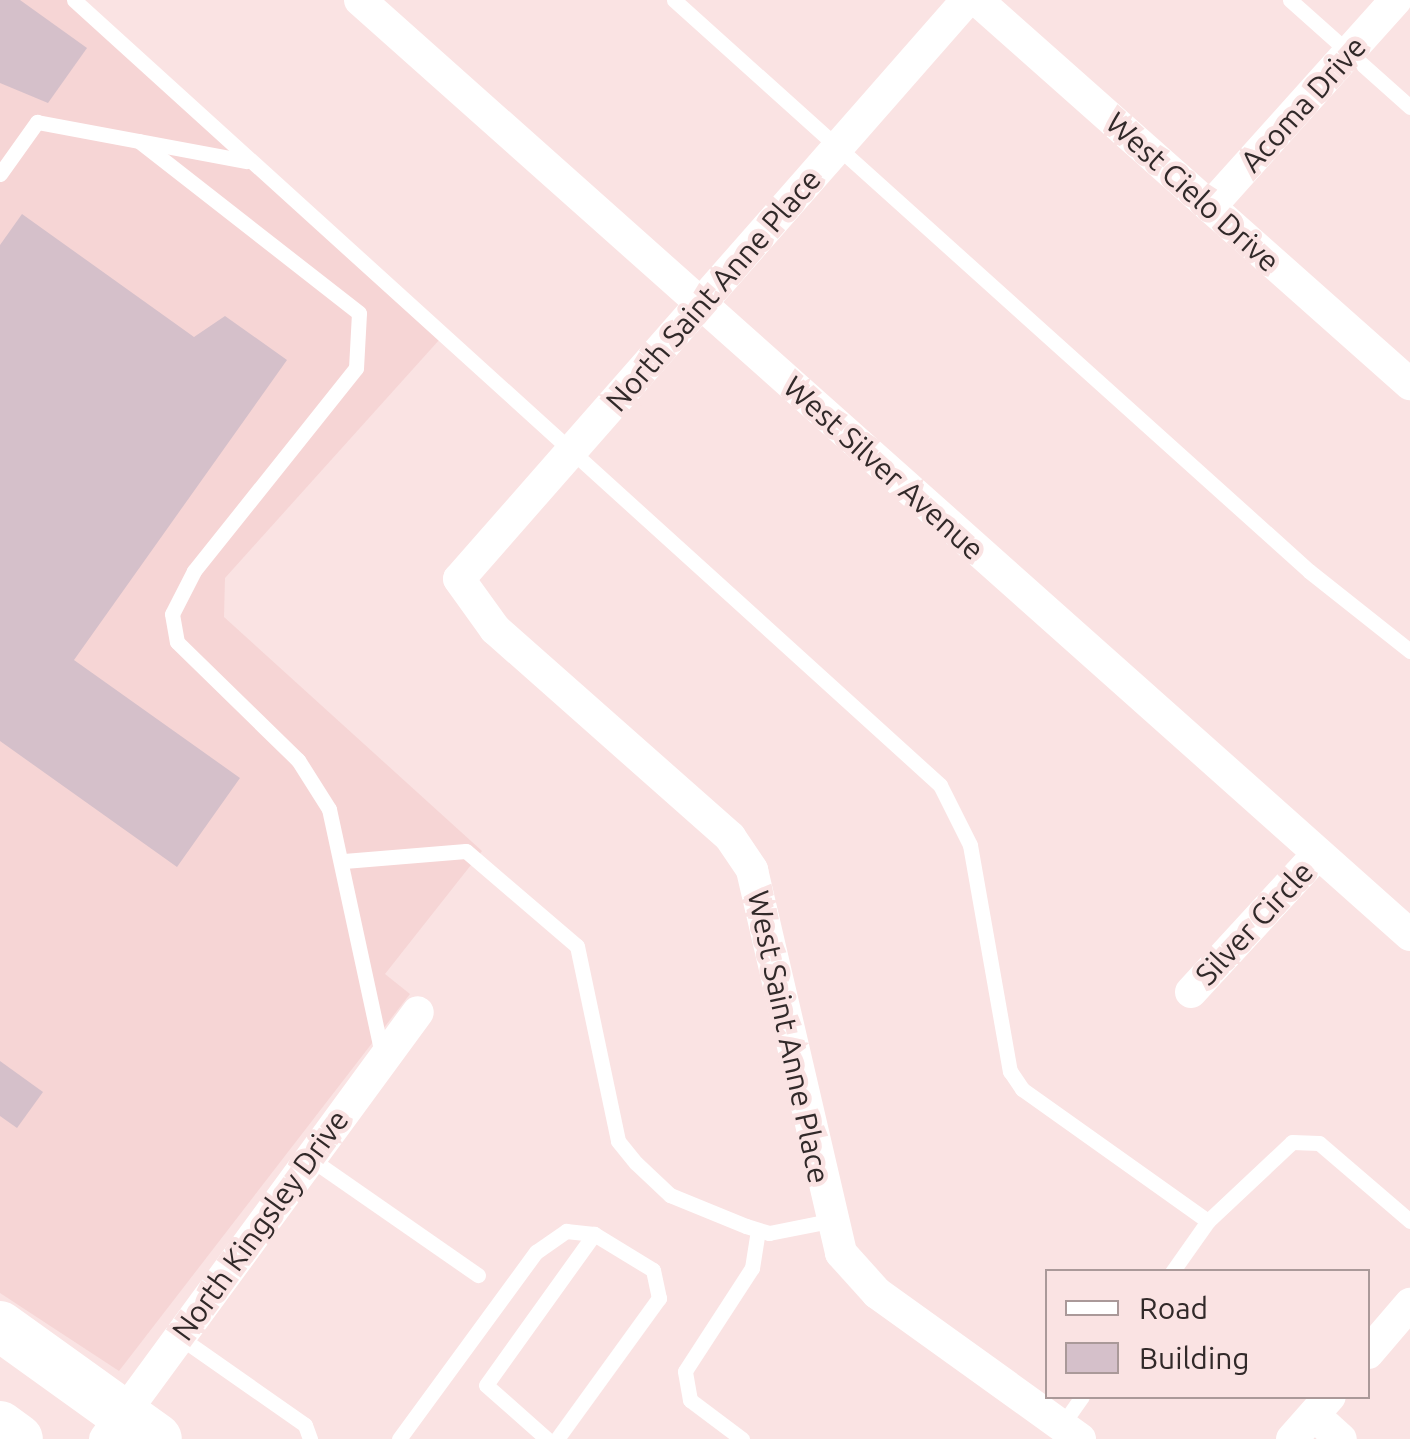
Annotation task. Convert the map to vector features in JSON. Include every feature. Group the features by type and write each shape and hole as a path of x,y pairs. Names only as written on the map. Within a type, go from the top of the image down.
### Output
{"main road":[{"path":"6,1342 128,1430"},
{"path":"0,1426 18,1439"}],"street":[{"name":"West Silver Avenue","path":"360,0 1317,855 1404,917"},
{"name":"North Saint Anne Place","path":"459,579 967,0"},
{"name":"West Cielo Drive","path":"977,0 1410,384"},
{"name":"Acoma Drive","path":"1210,207 1396,0"},
{"name":"West Saint Anne Place","path":"459,579 495,629 730,837 752,870 829,1221 841,1254 876,1293 1071,1432"},
{"name":"Silver Circle","path":"1192,992 1317,855"},
{"name":"North Kingsley Drive","path":"128,1430 178,1336 418,1012"},
{"path":"1370,1351 1410,1304"},
{"path":"1312,1417 1341,1439"}],"lane":[{"path":"74,0 246,161 940,785 970,845 1010,1070 1022,1089 1208,1221"},
{"path":"674,0 1309,572 1410,651"},
{"path":"1290,0 1410,107"},
{"path":"0,174 37,122 246,161"},
{"path":"139,141 359,313 356,368 194,571 172,614 187,654 298,760 329,809 344,861 383,1059"},
{"path":"344,861 466,852 577,946 618,1140 670,1194 758,1230 829,1221"},
{"path":"1174,1269 1208,1221 1292,1142 1318,1143 1410,1220"},
{"path":"308,1157 478,1275"},
{"path":"399,1439 536,1252 566,1230 594,1234 653,1270 660,1298 557,1439"},
{"path":"742,1439 690,1400 685,1371 752,1268 758,1230"},
{"path":"547,1439 486,1385 594,1234"},
{"path":"178,1336 304,1425 310,1439"},
{"path":"1071,1432 1081,1399"}],"shaded area":[{"path":"0,0 76,0 440,339 225,578 224,617 482,851 385,974 410,994 119,1371 0,1293"}],"building":[{"path":"0,0 20,0 87,48 48,103 0,83"},
{"path":"22,214 194,337 225,316 287,360 74,660 240,778 177,867 0,741 0,245"},
{"path":"0,1061 43,1092 17,1128 0,1116"}]}
